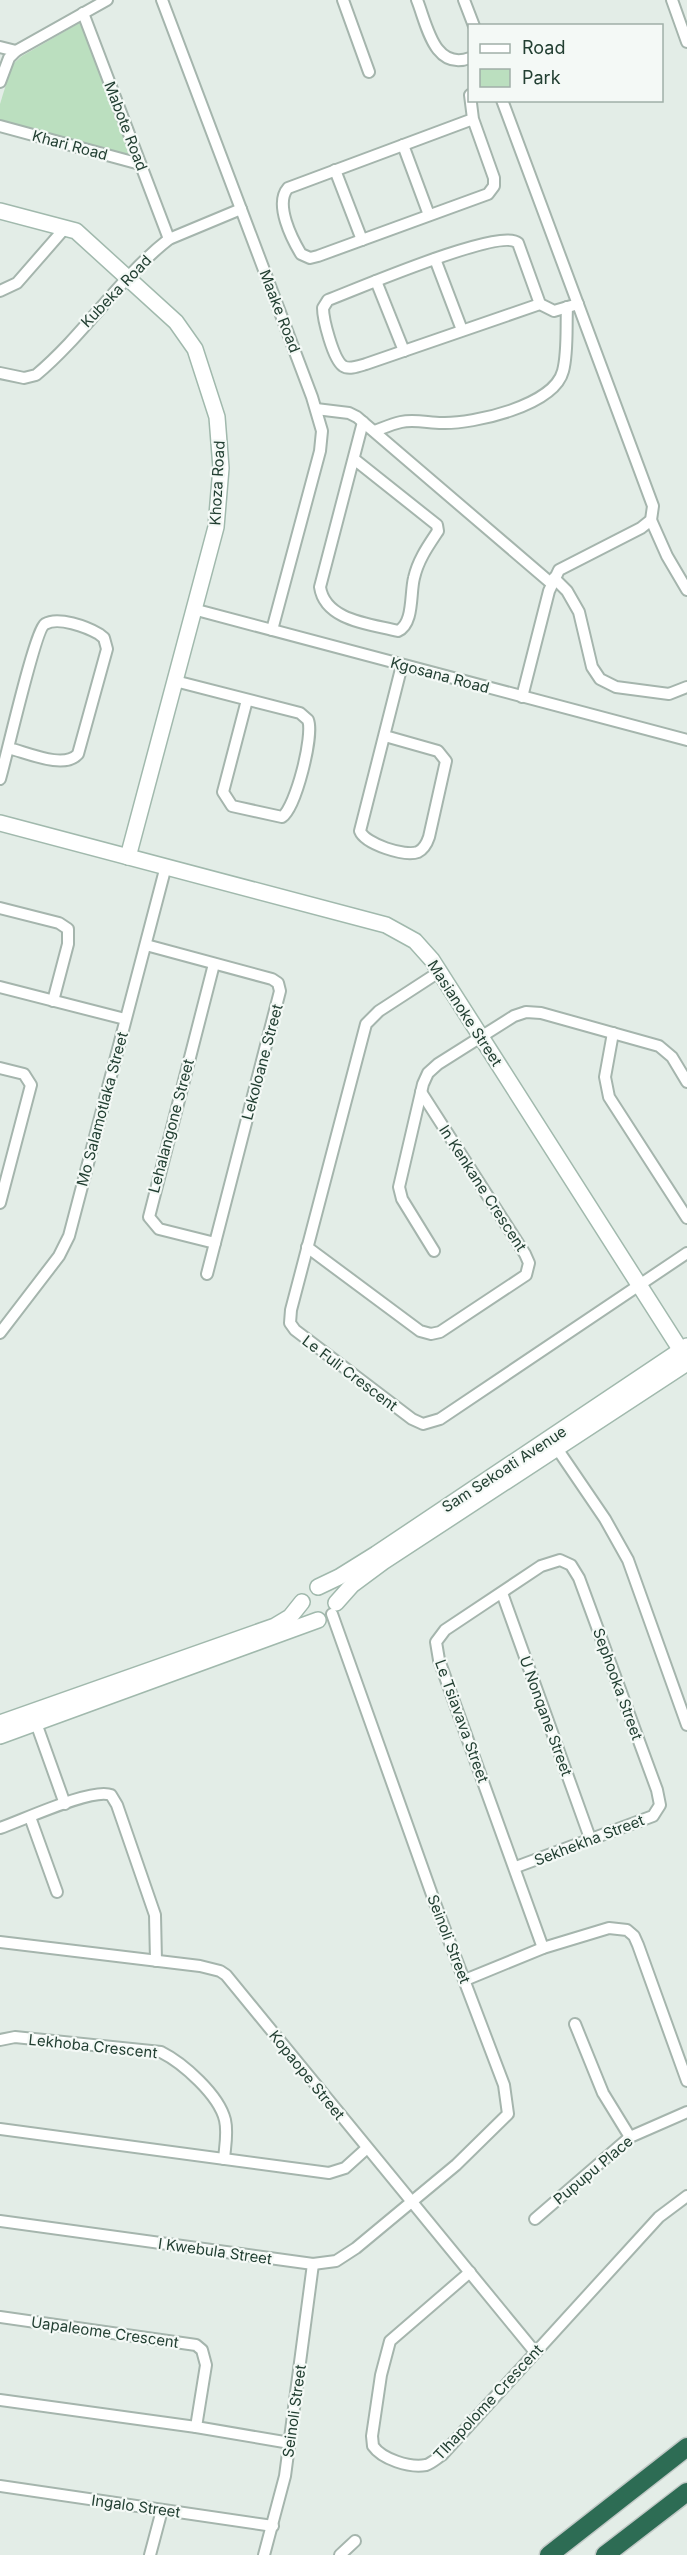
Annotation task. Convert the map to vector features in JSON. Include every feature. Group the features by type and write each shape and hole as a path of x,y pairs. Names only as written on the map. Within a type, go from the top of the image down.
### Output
{"highway":[{"path":"549,2555 687,2447"},
{"path":"605,2555 687,2492"}],"street":[{"path":"0,82 9,58 16,51 107,0"},
{"name":"Maake Road","path":"162,0 322,431 320,451 272,630"},
{"path":"343,0 369,72"},
{"path":"417,0 439,54 454,61 468,58"},
{"path":"464,0 473,24"},
{"path":"672,0 687,42"},
{"name":"Mabote Road","path":"83,13 169,239"},
{"path":"0,47 16,51"},
{"path":"471,102 473,119 493,174 494,186 488,194 310,258 301,254 284,211 285,192 335,170 473,119"},
{"path":"503,102 651,497 653,506 651,520 667,556 687,590"},
{"name":"Khari Road","path":"0,126 140,164"},
{"path":"403,145 429,215"},
{"path":"335,170 362,240"},
{"name":"Kubeka Road","path":"0,373 24,378 36,375 127,276 169,239 241,209"},
{"name":"Khoza Road","path":"0,211 65,228 84,237 127,276 189,338 203,371 217,417 221,448 218,516 128,856"},
{"path":"0,291 17,283 65,228"},
{"path":"540,304 354,367 345,367 337,357 324,320 324,304 376,281 490,241 513,239 521,250 540,304 551,310 578,304"},
{"path":"435,259 462,330"},
{"path":"376,281 404,351"},
{"path":"375,432 403,421 443,423 483,419 524,406 541,397 557,382 563,372 567,307"},
{"path":"316,410 349,413 363,422 567,591 579,612 592,667 600,680 616,687 650,692 676,693 687,687"},
{"path":"354,459 437,525 438,531 423,554 414,576 408,621 404,628 398,631 346,617 328,608 321,596 320,587 363,422"},
{"path":"522,697 553,581 567,564 641,528 651,520"},
{"name":"Kgosana Road","path":"193,609 687,740"},
{"path":"0,779 8,748 23,694 38,635 44,625 58,622 78,626 92,630 104,638 106,654 82,743 75,758 61,761 8,748"},
{"path":"385,736 438,752 446,761 429,837 424,847 416,852 407,853 368,842 360,831 402,665"},
{"path":"175,681 300,713 310,725 310,735 293,800 289,811 282,817 232,806 225,798 224,784 247,700"},
{"name":"Masianoke Street","path":"0,823 393,928 420,946 439,972 685,1355"},
{"name":"Mo Salamotlaka Street","path":"0,1333 66,1244 166,866"},
{"path":"0,908 60,923 68,930 70,939 53,1001"},
{"name":"Lekoloane Street","path":"146,945 272,979 278,983 280,991 207,1274"},
{"name":"Lehalangone Street","path":"214,963 149,1217 152,1225 159,1229 214,1243"},
{"name":"Le Fuli Crescent","path":"439,972 379,1011 366,1024 291,1310 292,1326 381,1397 423,1424 440,1419 687,1253"},
{"path":"0,987 126,1019"},
{"path":"434,1251 402,1200 399,1187 422,1092 431,1070 514,1016 526,1012 541,1013 663,1048 687,1082"},
{"path":"613,1033 605,1077 609,1097 687,1218"},
{"path":"0,1068 24,1074 31,1085 0,1203"},
{"name":"In Kenkane Crescent","path":"307,1247 420,1331 431,1334 440,1332 526,1275 529,1268 528,1259 422,1092"},
{"name":"Sam Sekoati Avenue","path":"0,1736 327,1614 352,1585 383,1562 556,1447 685,1355"},
{"name":"Sam Sekoati Avenue","path":"318,1587 376,1554 685,1355"},
{"path":"556,1447 628,1560 687,1725"},
{"name":"Le Tsiavava Street","path":"543,1948 436,1648 438,1638 445,1630 547,1563 567,1562"},
{"name":"Sephooka Street","path":"567,1562 579,1578 657,1790 659,1810"},
{"path":"0,1723 275,1626 290,1617 306,1593 318,1587 332,1593 327,1614 306,1614 302,1602"},
{"name":"U Nonqane Street","path":"502,1593 590,1838"},
{"name":"Seinoli Street","path":"327,1614 340,1641 504,2085 508,2114 456,2165 411,2203"},
{"path":"36,1723 65,1804"},
{"path":"0,1828 99,1793 106,1793 114,1799 155,1915 156,1961"},
{"name":"Sekhekha Street","path":"516,1867 653,1816 659,1810"},
{"path":"30,1818 57,1892"},
{"path":"465,1980 543,1948 609,1928 627,1930 634,1936 687,2081"},
{"name":"Kopaope Street","path":"0,1942 211,1968 220,1971 232,1980 366,2148 535,2352"},
{"path":"575,2024 603,2093 630,2137"},
{"name":"Lekhoba Crescent","path":"0,2040 15,2037 161,2052 177,2059 222,2112 226,2134 224,2159"},
{"name":"Pupupu Place","path":"535,2219 630,2137 687,2112"},
{"path":"0,2129 329,2173 345,2168 366,2148"},
{"name":"Tlhapolome Crescent","path":"470,2272 390,2342 381,2375 372,2436 373,2445 378,2452 399,2461 417,2465 427,2464 434,2460 660,2217 687,2196"},
{"name":"I Kwebula Street","path":"0,2221 313,2264 336,2261 346,2256 411,2203"},
{"name":"Seinoli Street","path":"264,2555 273,2526 290,2444 313,2264"},
{"name":"Uapaleome Crescent","path":"0,2317 196,2345 202,2350 206,2365 196,2427"},
{"path":"0,2400 196,2427 290,2444"},
{"name":"Ingalo Street","path":"0,2486 273,2526"},
{"path":"150,2555 162,2510"},
{"path":"340,2555 355,2541"}],"green space":[{"path":"81,22 131,155 0,122 0,104 12,65 22,56"}]}
